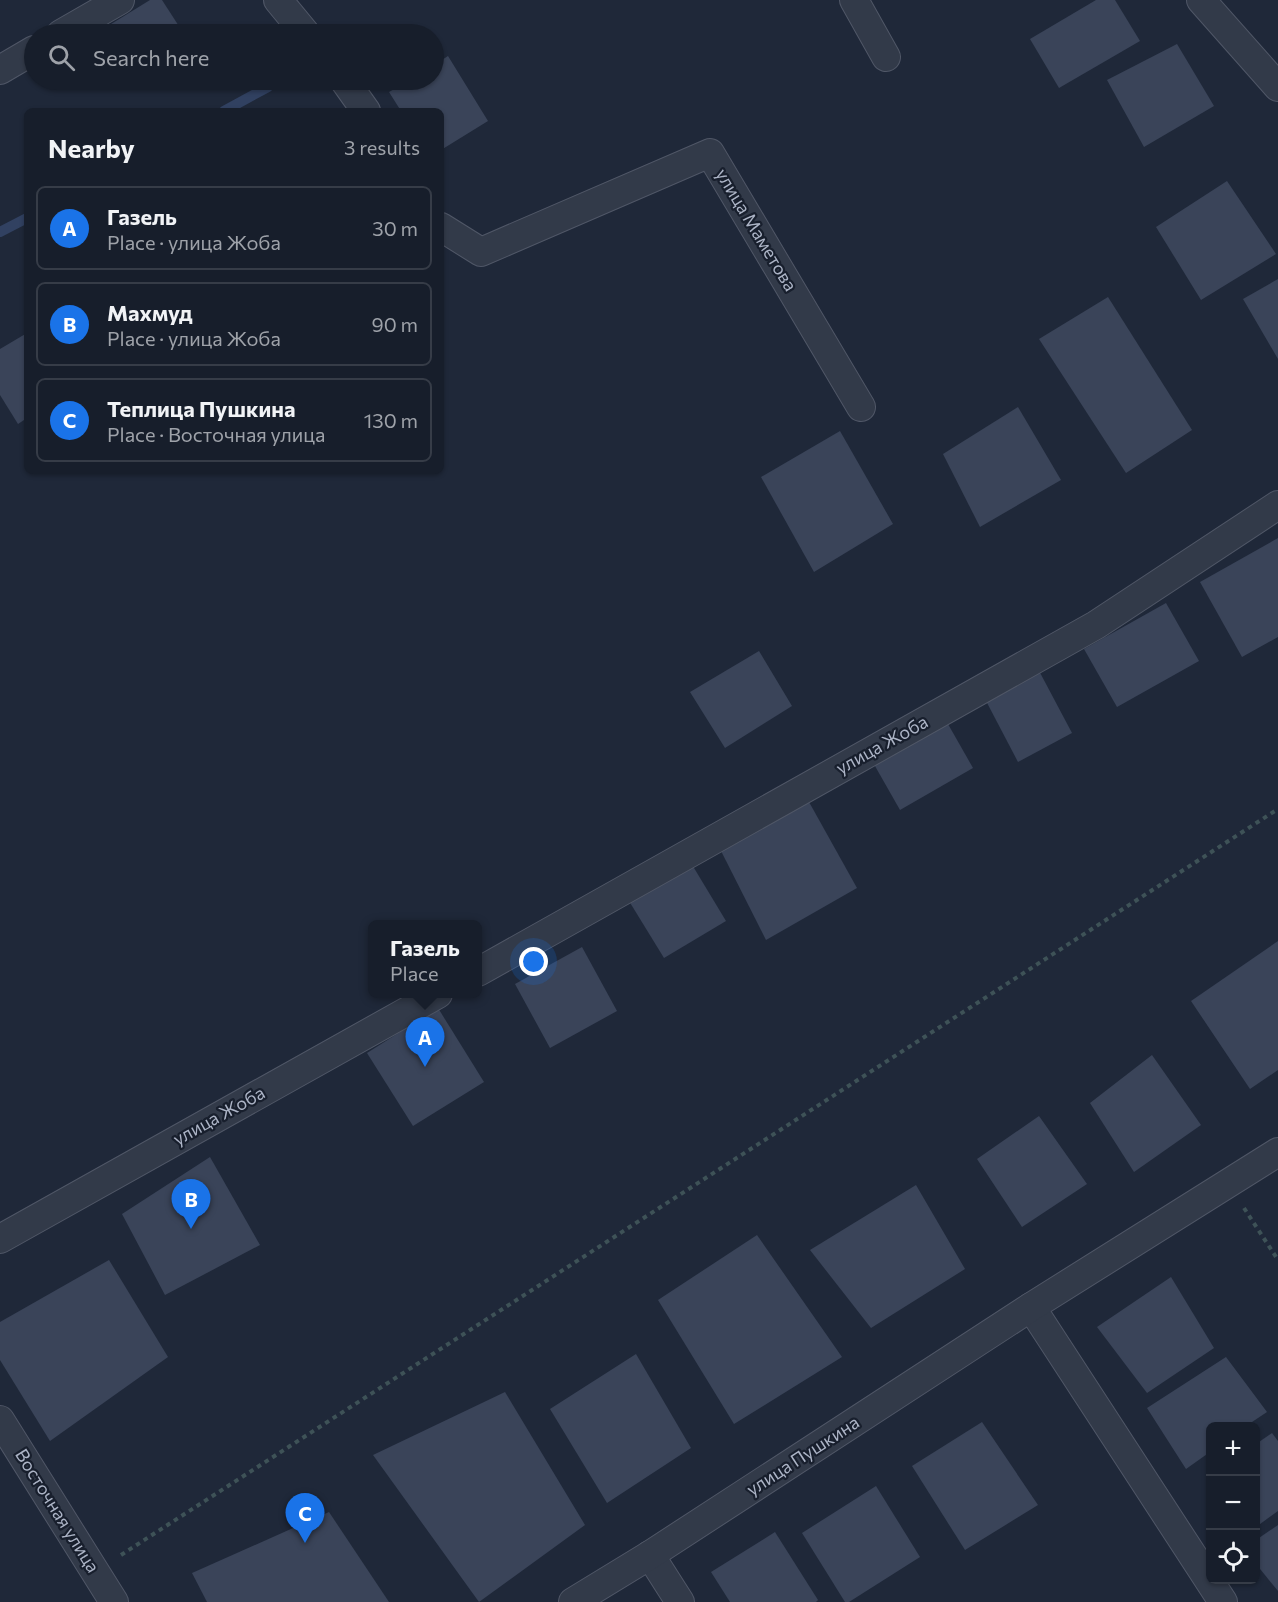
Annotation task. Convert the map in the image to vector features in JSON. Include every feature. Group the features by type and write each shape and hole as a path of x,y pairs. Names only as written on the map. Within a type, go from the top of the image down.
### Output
{"street":[{"path":"78,24 120,0"},
{"path":"278,0 298,24"},
{"path":"854,0 886,57"},
{"path":"1201,0 1278,87"},
{"path":"0,70 24,56"},
{"path":"351,90 364,108"},
{"name":"улица Маметова","path":"444,229 481,252 710,153 861,406"},
{"name":"улица Жоба","path":"482,969 1096,625 1278,505"},
{"name":"улица Жоба","path":"0,1239 429,998"},
{"name":"улица Пушкина","path":"573,1602 650,1555 1031,1307 1278,1152"},
{"path":"1031,1307 1223,1602"},
{"name":"Восточная улица","path":"0,1420 114,1602"},
{"path":"650,1555 680,1602"}],"path":[{"path":"95,1572 1278,809"},
{"path":"1228,1184 1278,1260"}],"building":[{"path":"150,0 162,0 178,24 111,24"},
{"path":"1096,0 1115,0 1140,41 1059,88 1030,39"},
{"path":"1177,44 1214,106 1144,147 1107,80"},
{"path":"448,56 488,121 444,148 444,108 399,108 389,92 392,90 444,90 444,59"},
{"path":"1227,181 1276,254 1201,300 1156,227"},
{"path":"1278,279 1278,359 1243,299"},
{"path":"1108,297 1192,430 1126,473 1039,339"},
{"path":"24,335 24,420 18,424 0,395 0,349"},
{"path":"1018,407 1061,480 980,527 943,454"},
{"path":"840,431 893,524 814,572 761,477"},
{"path":"1278,538 1278,637 1242,657 1200,582"},
{"path":"1166,603 1199,661 1117,707 1084,649"},
{"path":"759,651 792,706 725,748 690,692"},
{"path":"1037,667 1072,733 1018,762 985,699"},
{"path":"944,717 973,768 900,810 871,759"},
{"path":"804,793 857,888 766,940 717,843"},
{"path":"691,863 726,921 664,958 629,901"},
{"path":"1278,941 1278,1070 1250,1089 1191,1001"},
{"path":"582,947 617,1011 550,1048 515,984"},
{"path":"438,1008 484,1082 413,1126 367,1053"},
{"path":"1152,1055 1201,1125 1134,1172 1090,1103"},
{"path":"1039,1116 1087,1184 1022,1227 977,1159"},
{"path":"210,1157 260,1245 165,1295 122,1214"},
{"path":"916,1185 965,1269 871,1328 810,1250"},
{"path":"757,1235 842,1357 734,1424 658,1300"},
{"path":"109,1260 168,1357 50,1441 0,1360 0,1322"},
{"path":"1171,1277 1214,1348 1147,1393 1097,1327"},
{"path":"636,1354 691,1448 607,1503 550,1409"},
{"path":"1226,1357 1267,1412 1252,1422 1206,1422 1206,1455 1186,1469 1147,1408"},
{"path":"505,1392 585,1525 479,1602 373,1455"},
{"path":"982,1422 1038,1505 965,1550 912,1466"},
{"path":"1272,1433 1278,1441 1278,1511 1260,1524 1260,1476 1260,1441"},
{"path":"876,1486 920,1557 849,1602 845,1602 802,1533"},
{"path":"329,1512 389,1602 207,1602 192,1573"},
{"path":"1278,1525 1278,1591 1260,1569 1260,1537"},
{"path":"775,1532 818,1600 816,1602 730,1602 711,1572"}],"waterway":[{"path":"230,108 262,90"},
{"path":"0,232 24,220"}],"place":[{"name":"Газель","path":"425,1067"},
{"name":"Махмуд","path":"191,1229"},
{"name":"Теплица Пушкина","path":"305,1543"}]}
